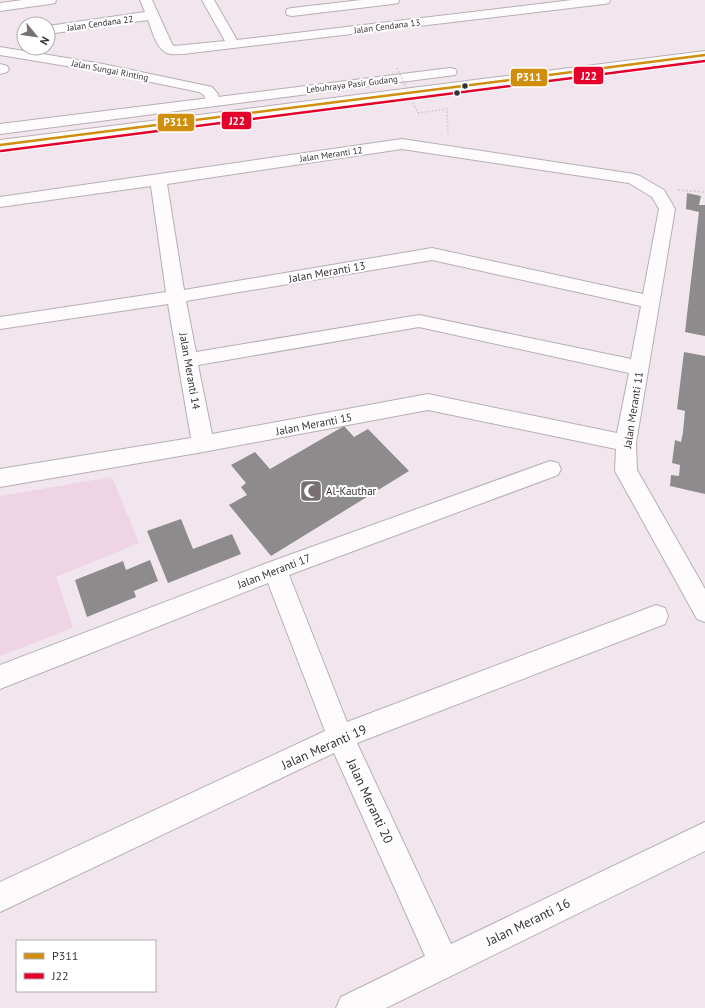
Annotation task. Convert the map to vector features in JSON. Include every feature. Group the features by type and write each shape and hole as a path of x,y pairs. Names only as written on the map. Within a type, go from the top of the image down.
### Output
{"main road":[{"path":"0,7 50,0"},
{"path":"146,0 153,15"},
{"path":"208,0 233,44"},
{"path":"284,0 308,36"},
{"path":"292,12 393,0"},
{"name":"Jalan Cendana 13","path":"153,15 166,46 171,50 183,50 604,0"},
{"name":"Jalan Cendana 22","path":"56,29 153,15"},
{"name":"Jalan Sungai Rinting","path":"0,51 103,68 200,88 207,90 211,94 212,102"},
{"name":"Lebuhraya Pasir Gudang","path":"0,145 705,55"},
{"name":"Lebuhraya Pasir Gudang","path":"0,129 464,71"},
{"name":"Jalan Meranti 12","path":"0,202 402,144 634,179 658,194"},
{"name":"Jalan Meranti 14","path":"158,180 176,297 203,444"},
{"name":"Jalan Meranti 11","path":"658,194 667,209 626,444 626,470 705,611"},
{"name":"Jalan Meranti 13","path":"0,323 176,297 432,254 650,302"},
{"path":"188,360 419,321 639,368"},
{"name":"Jalan Meranti 15","path":"0,478 203,444 428,402 626,444"},
{"name":"Jalan Meranti 17","path":"0,677 275,570 550,469"},
{"name":"Jalan Meranti 20","path":"275,570 340,737 444,963"},
{"name":"Jalan Meranti 19","path":"0,897 340,737 656,616"},
{"name":"Jalan Meranti 16","path":"352,1008 705,836"}],"path":[{"path":"397,68 418,113 447,109 448,151"}],"shaded area":[{"path":"112,477 139,543 56,577 73,628 0,656 0,496"}],"building":[{"path":"687,193 701,196 699,205 705,205 705,336 685,332 699,212 686,209"},
{"path":"684,352 705,356 705,494 670,486 671,475 679,476 680,465 672,463 675,440 681,442 683,432 685,411 677,409"},
{"name":"Al-Kauthar","path":"344,426 354,437 368,429 409,471 271,556 229,505 247,495 241,487 246,483 231,465 255,452 270,469"},
{"path":"181,519 193,549 232,534 241,554 168,583 147,531"},
{"path":"150,560 158,581 134,591 136,597 87,617 75,580 123,561 126,570"}],"transit line":[{"name":"P311","path":"0,145 705,55"},
{"name":"J22","path":"1,151 705,61"}],"place":[{"name":"Al-Kauthar","path":"311,491"}]}
